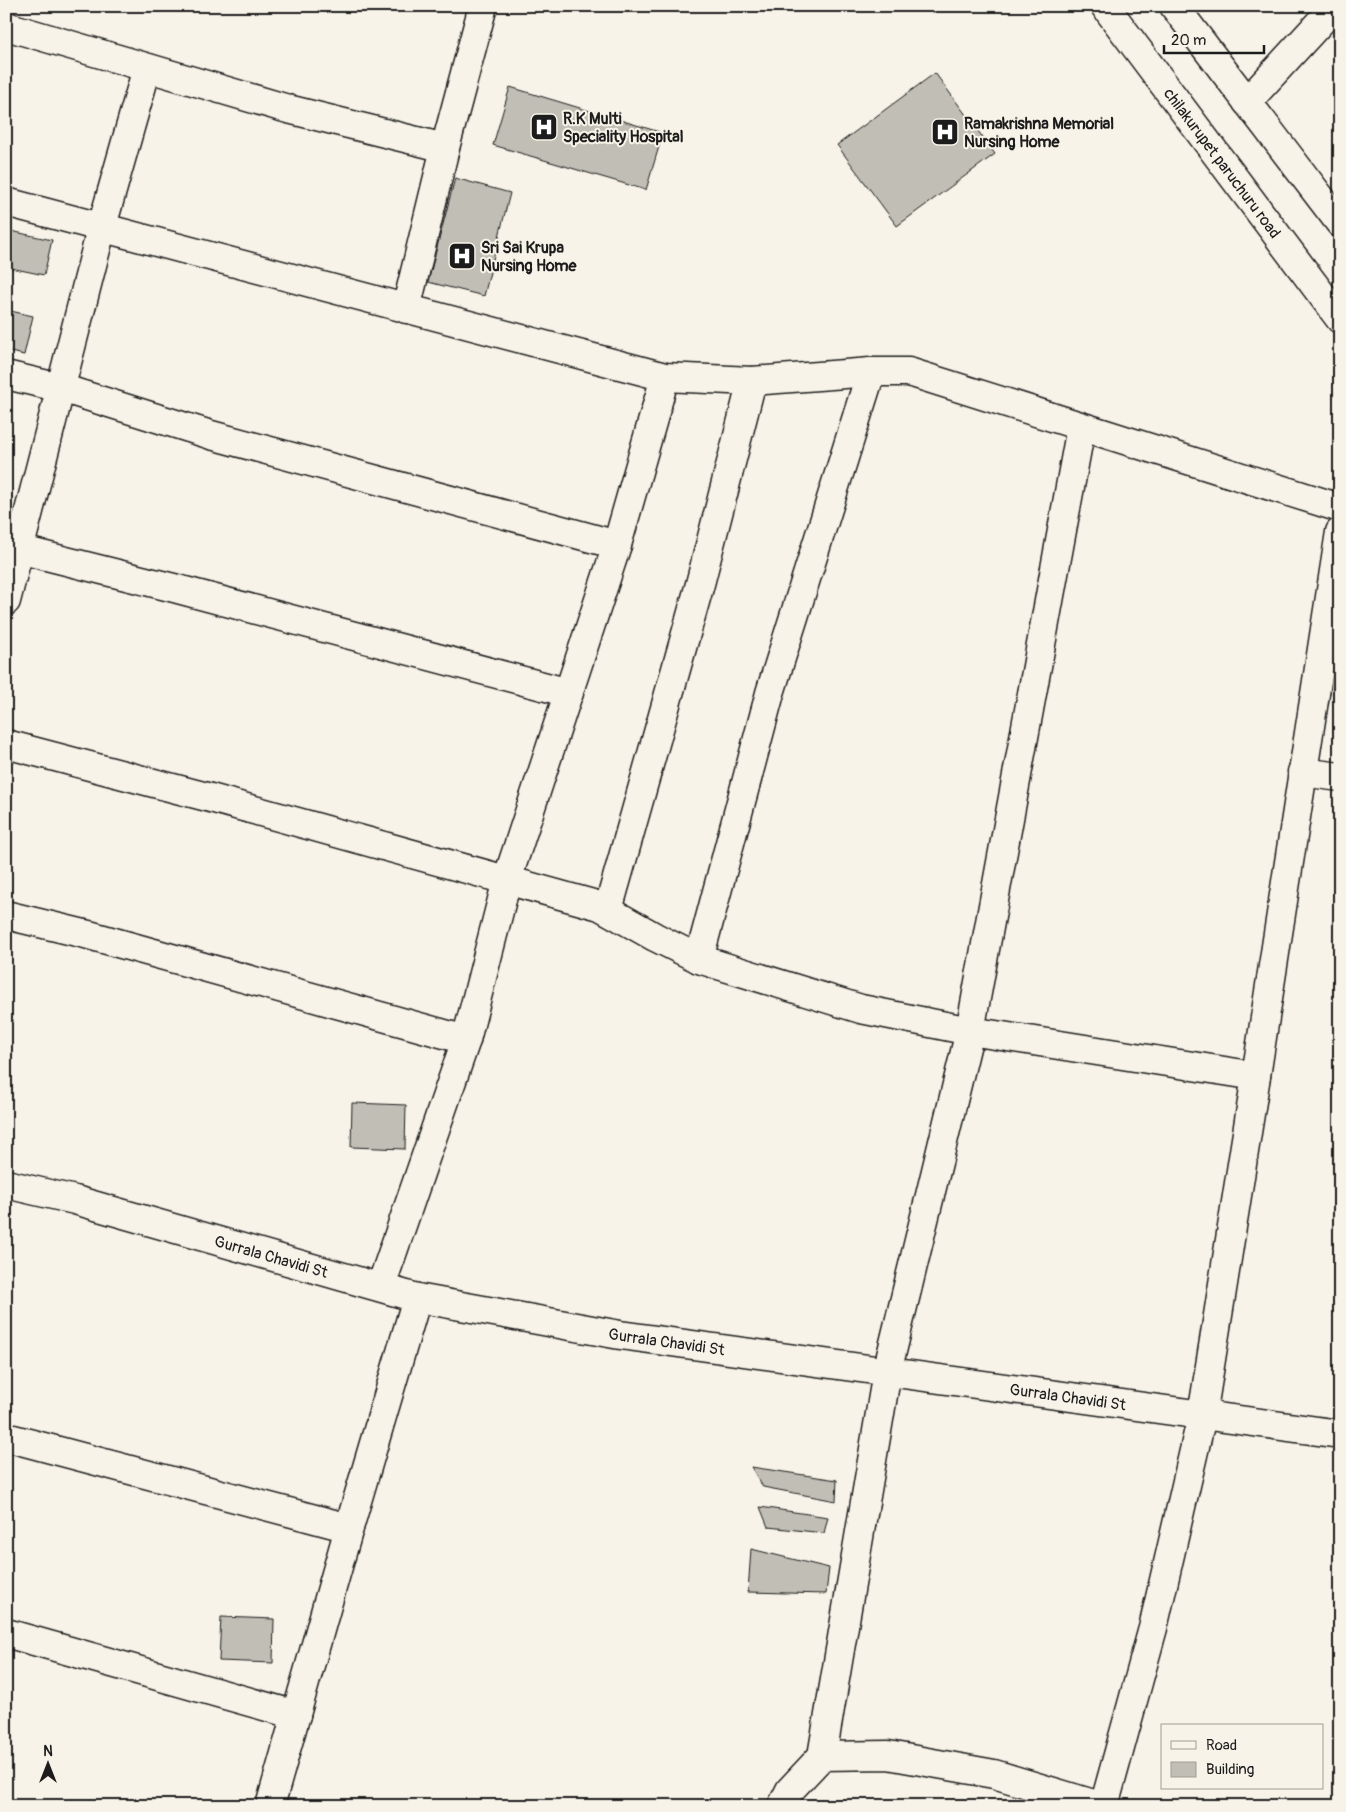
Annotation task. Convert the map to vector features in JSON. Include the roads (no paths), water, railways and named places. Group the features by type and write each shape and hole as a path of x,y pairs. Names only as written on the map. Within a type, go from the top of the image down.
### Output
{"street":[{"path":"406,308 483,6"},
{"name":"chilakurupet paruchuru road","path":"1105,6 1340,319"},
{"path":"1174,6 1340,223"},
{"path":"1247,102 1335,6"},
{"path":"6,26 288,109 446,148"},
{"path":"6,601 13,548 62,388 102,226 147,68"},
{"path":"6,202 665,377 752,381 871,372 909,372 1340,508"},
{"path":"699,959 770,693 871,372"},
{"path":"6,375 62,388 210,435 617,545"},
{"path":"381,1286 466,1040 507,880 617,545 665,377"},
{"path":"608,910 700,584 752,381"},
{"path":"782,1806 790,1790 822,1756 887,1372 970,1031 1082,427"},
{"path":"822,1756 888,1755 994,1774 1102,1806 1153,1628 1202,1416 1340,532"},
{"path":"13,548 184,591 569,694"},
{"path":"6,744 207,797 600,906 699,959 861,1009 970,1031 1256,1076"},
{"path":"1302,772 1340,777"},
{"path":"6,915 89,935 466,1040"},
{"name":"Gurrala Chavidi St","path":"6,1184 85,1203 381,1286 417,1298 620,1335 1340,1434"},
{"path":"270,1806 417,1298"},
{"path":"6,1436 349,1528"},
{"path":"6,1633 296,1715"}],"place":[{"name":"R.K Multi Speciality Hospital","path":"544,127"},
{"name":"Ramakrishna Memorial Nursing Home","path":"945,132"},
{"name":"Sri Sai Krupa Nursing Home","path":"462,256"}]}
